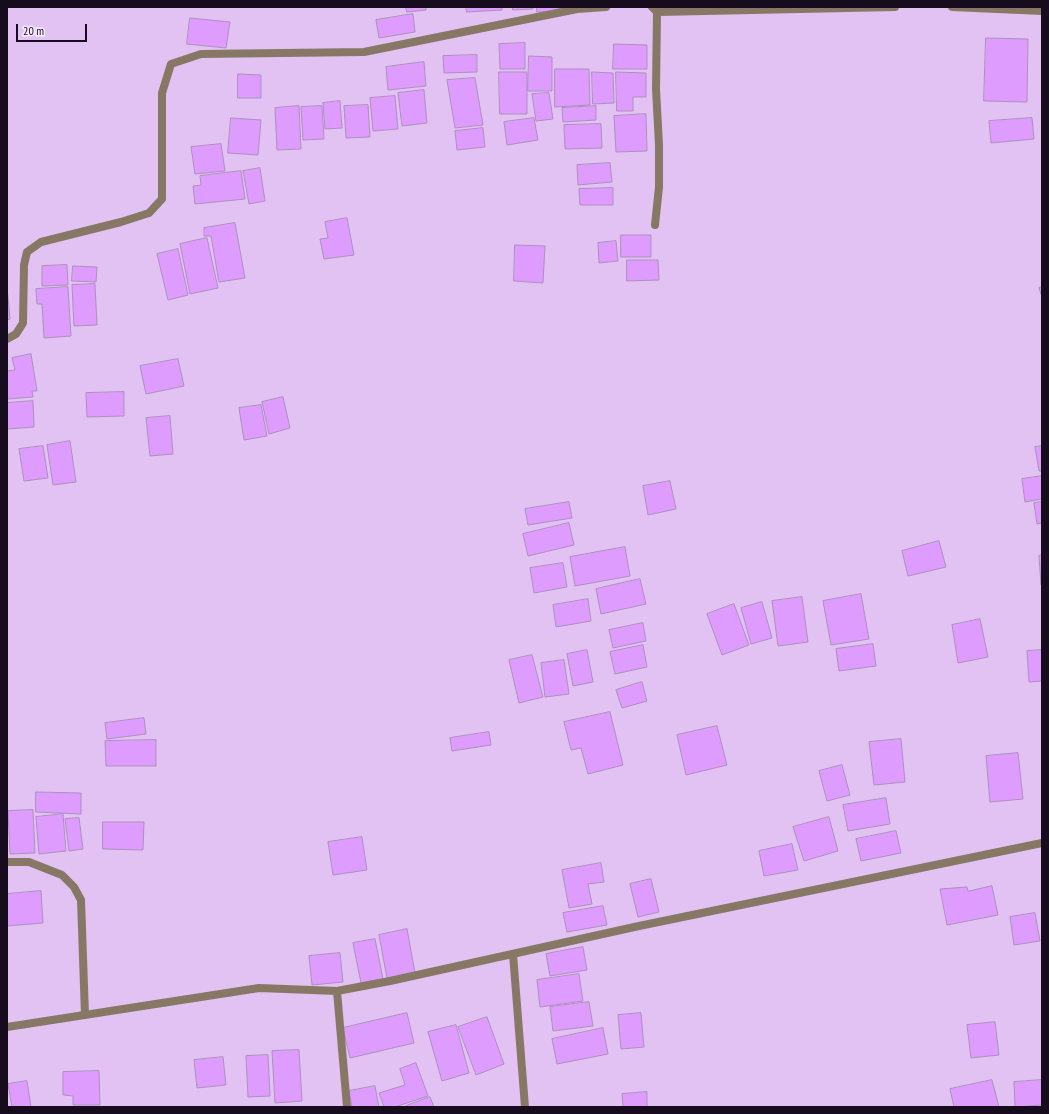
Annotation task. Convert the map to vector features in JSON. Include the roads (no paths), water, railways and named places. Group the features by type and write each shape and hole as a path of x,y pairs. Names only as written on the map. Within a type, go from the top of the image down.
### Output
{"street":[{"path":"7,339 16,334 23,323 24,265 28,252 41,242 121,222 149,213 162,199 162,93 171,64 201,54 364,52 577,9 606,7"},
{"path":"655,225 659,187 659,145 654,10 895,7"},
{"path":"952,7 1042,12"},
{"path":"7,1027 259,988 337,991 390,982 639,926 1042,843"},
{"path":"7,862 29,862 62,875 74,887 81,900 85,1015"},
{"path":"513,954 525,1107"},
{"path":"337,991 347,1107"}]}
